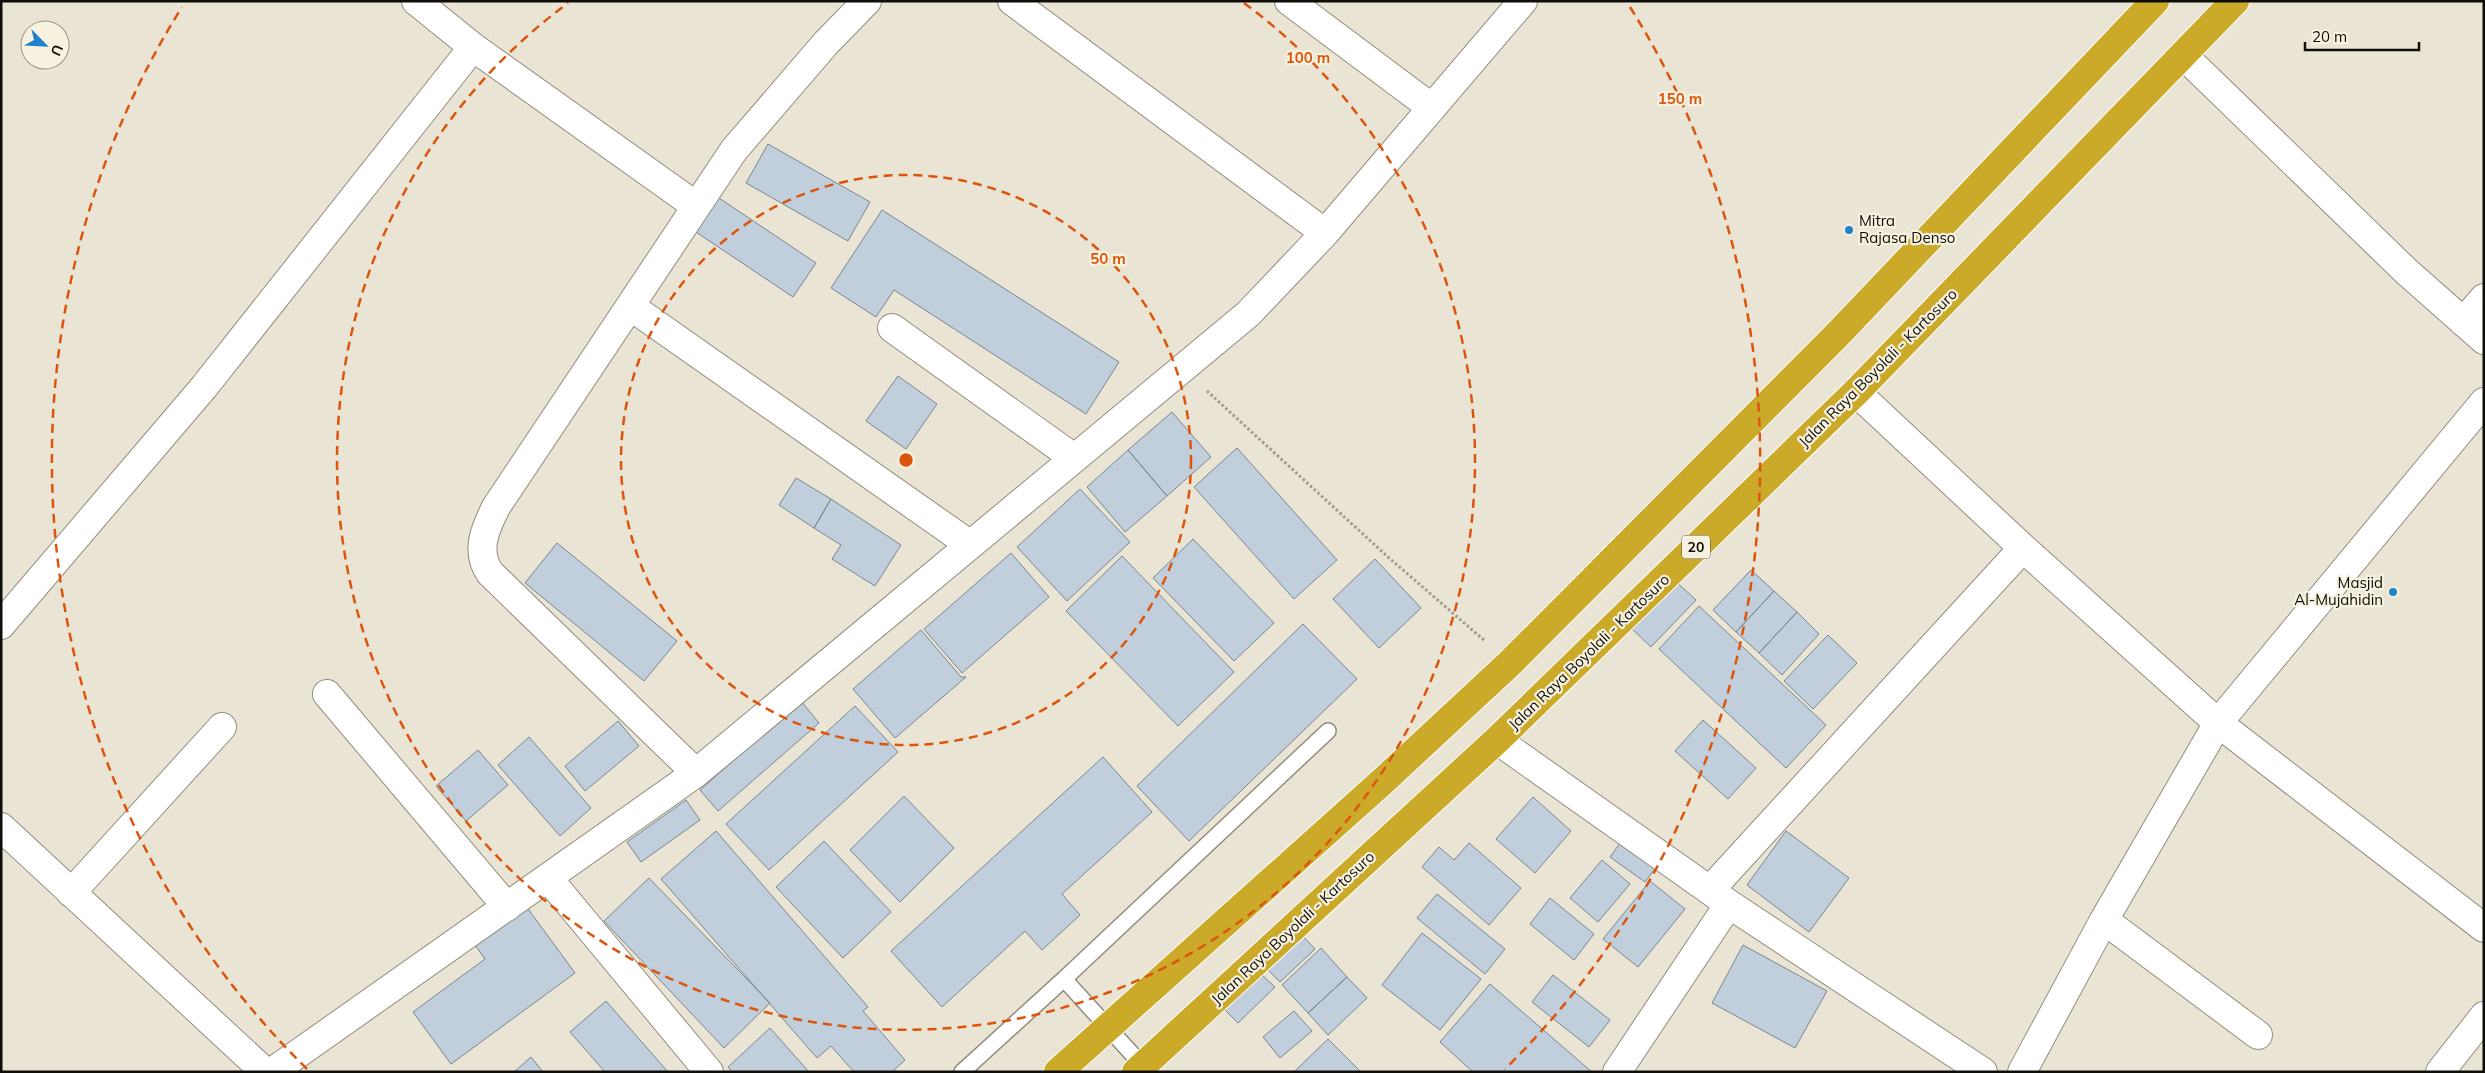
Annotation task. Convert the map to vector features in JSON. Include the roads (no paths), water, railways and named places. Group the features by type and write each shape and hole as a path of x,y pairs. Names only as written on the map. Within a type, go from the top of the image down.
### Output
{"highway":[{"path":"1058,1072 1369,794 1510,663 1837,334 2155,1"},
{"name":"Jalan Raya Boyolali - Kartosuro","path":"1140,1069 1497,740 1856,392 2184,56 2235,1"}],"street":[{"path":"416,1 473,47 696,206"},
{"path":"696,773 490,573 482,560 483,539 496,507 734,150 826,43 867,1"},
{"path":"1012,1 1325,233"},
{"path":"1289,1 1432,108"},
{"path":"272,1072 696,773 969,544 1183,370 1248,314 1325,233 1523,1"},
{"path":"1,625 204,387 473,47"},
{"path":"2184,56 2407,272 2484,340"},
{"path":"2463,322 2484,298"},
{"path":"630,306 969,544"},
{"path":"892,328 1074,458"},
{"path":"1856,392 2023,548 2218,723 2484,928"},
{"path":"2022,1072 2104,920 2218,723 2484,402"},
{"path":"1617,1072 1719,897 2023,548"},
{"path":"326,694 507,907"},
{"path":"71,893 222,727"},
{"path":"1497,740 1719,897 1983,1072"},
{"path":"6,840 71,893 265,1072"},
{"path":"548,878 709,1072"},
{"path":"2104,920 2258,1035"},
{"path":"2440,1072 2484,1016"}],"lane":[{"path":"962,1072 1328,731"},
{"path":"1064,979 1140,1069"}],"place":[{"name":"Mitra Rajasa Denso","path":"1849,230"},
{"name":"Masjid Al-Mujahidin","path":"2393,592"}]}
